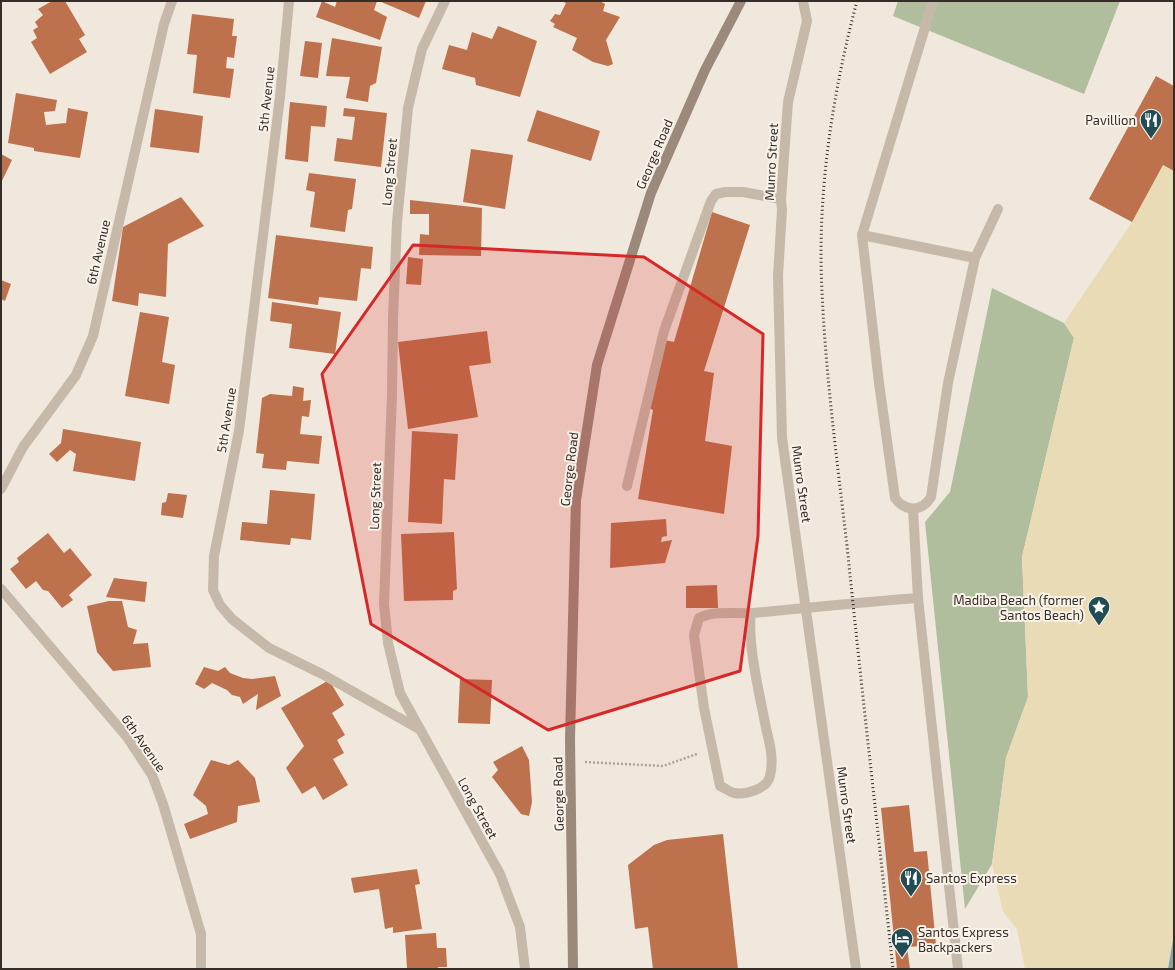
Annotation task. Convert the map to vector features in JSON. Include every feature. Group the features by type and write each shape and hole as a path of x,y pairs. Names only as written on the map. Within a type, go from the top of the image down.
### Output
{"street":[{"name":"6th Avenue","path":"1,489 23,447 76,375 93,336 164,24 172,1"},
{"name":"5th Avenue","path":"288,1 280,97 240,424 214,556 213,590 220,605 232,619 269,648 322,674 419,729"},
{"name":"Long Street","path":"445,1 422,49 408,108 397,222 384,604 388,643 400,693 500,874 520,927 525,969"},
{"name":"George Road","path":"573,969 570,739 576,500 597,365 651,192 705,70 741,1"},
{"name":"Munro Street","path":"803,1 808,21 788,102 781,199 782,210 778,276 782,438 807,608 856,969"},
{"path":"933,1 862,235 879,383 895,498 906,508 913,509 922,507 928,503 931,497 948,383 975,258 998,209"},
{"path":"627,486 664,331 711,201 716,194 733,191 781,199"},
{"path":"862,235 975,258"},
{"path":"913,509 918,598 958,969"},
{"name":"6th Avenue","path":"1,589 127,737 152,775 164,804 201,934 201,969"},
{"path":"751,613 750,623 757,680 772,757 770,778 765,785 748,793 734,793 720,786 711,750 694,636 699,618 709,613 751,613 853,602 918,598"}],"path":[{"path":"590,762 663,766 711,750"}],"highlighted area":[{"path":"413,245 644,257 763,334 758,536 740,671 548,730 371,624 322,374"}],"green space":[{"path":"898,1 1120,1 1084,94 893,16"},
{"path":"992,288 1064,323 1074,338 1022,557 1028,697 1006,758 992,864 965,909 925,522 950,492"}],"sand":[{"name":"Madiba Beach (former Santos Beach)","path":"1163,165 1174,171 1174,934 1168,969 1025,969 1017,929 1003,912 992,864 1006,758 1028,697 1022,557 1074,338 1064,323 1132,222"}],"water":[{"path":"1174,934 1174,969 1168,969"}],"building":[{"path":"52,1 65,1 85,35 79,39 87,52 50,74 31,42 37,38 33,30 38,27 35,22 43,15 38,9"},
{"path":"322,1 335,7 337,1 377,1 374,10 387,17 380,40 316,17"},
{"path":"379,1 426,1 419,18"},
{"path":"561,1 600,1 605,4 603,11 620,17 606,40 613,64 608,66 593,62 572,50 577,38 553,27 555,24 550,21 555,14 560,15 566,3"},
{"path":"192,14 234,19 232,36 237,36 234,58 227,57 226,68 234,69 230,98 193,93 197,55 187,54"},
{"path":"498,26 537,41 520,97 476,85 475,78 442,69 449,45 467,50 472,32 492,39"},
{"path":"332,38 382,47 376,83 370,86 368,102 346,98 350,77 326,76"},
{"path":"305,41 322,43 318,78 300,76"},
{"path":"1156,76 1174,86 1174,171 1163,165 1132,222 1089,199"},
{"path":"16,93 57,100 55,111 44,112 46,125 66,123 68,108 88,112 80,158 34,151 34,148 8,143"},
{"path":"290,102 327,106 325,127 311,126 308,162 285,159"},
{"path":"344,108 387,113 381,167 334,161 337,138 352,140 355,117 343,116"},
{"path":"155,109 203,116 199,153 150,147"},
{"path":"537,110 600,131 591,161 527,141"},
{"path":"471,149 513,155 505,209 463,202"},
{"path":"1,154 12,160 1,183"},
{"path":"309,173 356,179 352,209 348,210 345,232 310,227 315,192 306,190"},
{"path":"181,197 204,226 168,244 166,297 139,293 138,306 112,301 123,227"},
{"path":"410,200 482,208 481,256 419,255 420,234 429,235 429,214 410,214"},
{"path":"712,212 750,225 704,371 714,373 705,441 732,446 724,514 638,499 653,410 647,407 664,340 674,342"},
{"path":"276,235 373,247 371,269 361,268 357,301 319,297 318,305 268,298"},
{"path":"408,257 423,259 421,285 406,284"},
{"path":"1,280 11,284 5,301 1,299"},
{"path":"272,302 341,312 335,354 289,348 292,324 270,321"},
{"path":"140,312 169,317 162,362 175,365 169,404 125,396"},
{"path":"487,331 491,363 469,366 478,417 408,429 398,342"},
{"path":"293,386 304,388 303,401 311,400 309,417 302,416 300,434 322,436 319,464 287,461 286,470 262,468 264,454 256,453 262,398 270,394 292,396"},
{"path":"63,429 141,442 135,481 73,471 76,454 70,450 57,462 49,454 61,443"},
{"path":"412,431 458,434 455,480 444,479 442,524 408,522"},
{"path":"270,490 315,494 311,540 291,538 290,545 240,540 242,522 267,524"},
{"path":"168,493 187,495 183,518 161,515 162,503 166,502"},
{"path":"666,519 667,536 662,537 661,542 672,540 665,563 610,568 611,523"},
{"path":"454,532 457,589 453,591 453,600 404,601 401,534"},
{"path":"48,533 64,553 70,548 92,575 69,595 73,600 62,608 48,591 43,590 36,581 26,589 10,569 19,562 17,558"},
{"path":"114,578 147,582 145,602 106,597"},
{"path":"717,585 718,608 686,608 686,586"},
{"path":"109,601 122,601 128,627 137,630 133,644 148,643 151,667 113,671 97,652 87,606"},
{"path":"204,667 218,671 225,667 230,673 243,678 252,679 275,676 281,696 256,710 258,694 243,704 240,697 232,695 227,690 212,683 204,689 195,684"},
{"path":"460,679 492,680 490,724 458,723"},
{"path":"329,680 344,705 332,713 345,735 337,740 344,753 333,759 348,785 323,800 315,786 302,794 286,768 304,746 281,708"},
{"path":"522,746 529,760 532,802 529,816 521,814 492,777 498,770 493,762"},
{"path":"211,760 229,765 238,760 255,778 260,802 238,806 237,822 190,839 184,824 208,814 206,806 193,795"},
{"name":"Santos Express","path":"909,805 914,852 927,851 936,945 907,947 910,969 897,969 881,808"},
{"path":"723,834 738,969 653,969 648,927 635,929 628,865 654,845 667,840"},
{"path":"417,869 420,884 415,885 422,929 393,933 393,927 385,929 379,889 354,893 351,878"},
{"path":"436,933 437,948 446,948 447,967 438,967 438,969 407,969 405,935"}],"railway":[{"path":"857,1 840,72 828,145 822,218 822,292 826,358 893,969"}],"place":[{"name":"Pavillion","path":"1151,140"},
{"name":"Madiba Beach (former Santos Beach)","path":"1099,626"},
{"name":"Santos Express","path":"911,898"},
{"name":"Santos Express Backpackers","path":"902,958"}]}
